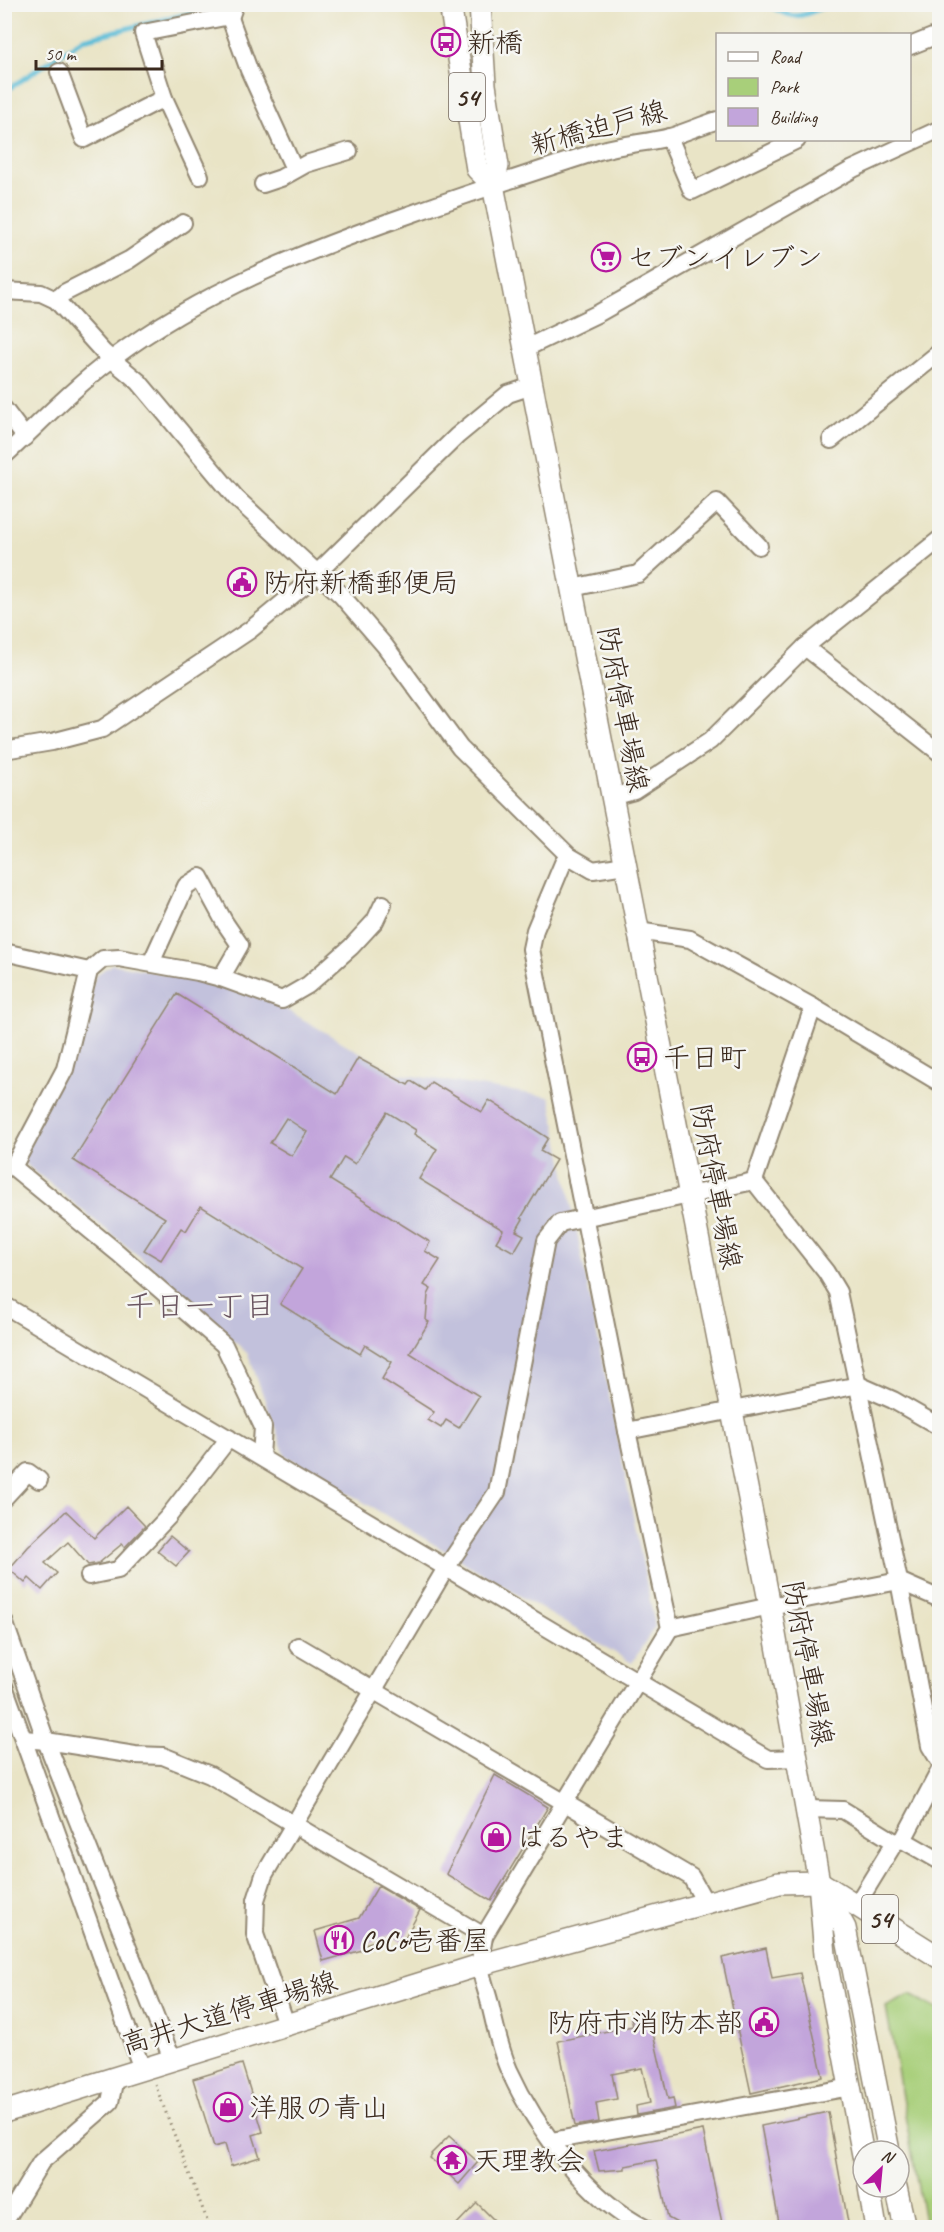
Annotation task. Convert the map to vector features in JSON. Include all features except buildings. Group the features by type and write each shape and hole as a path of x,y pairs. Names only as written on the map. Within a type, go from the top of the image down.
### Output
{"main road":[{"name":"防府停車場線","path":"450,4 477,169 493,185"},
{"name":"防府停車場線","path":"480,4 485,85 498,166 493,185 770,1606 819,1882 825,1955 860,2139"},
{"name":"高井大道停車場線","path":"4,2112 480,1965 779,1883 819,1882"},
{"name":"54","path":"819,1882 939,1958"},
{"path":"819,1882 845,1928 887,2139"},
{"path":"870,2199 876,2228"},
{"path":"899,2199 905,2228"}],"street":[{"path":"200,176 164,98 143,33 225,17 233,11 249,70 294,169"},
{"path":"911,45 939,34"},
{"path":"59,72 84,140 164,98"},
{"name":"新橋迫戸線","path":"25,438 64,399 112,359 191,307 278,263 493,185 603,150 634,142 669,137 716,120"},
{"path":"524,349 599,313 853,169 939,129"},
{"path":"669,137 692,191 795,141"},
{"path":"263,184 281,178 294,169 349,151"},
{"path":"56,300 64,293 129,260 183,223"},
{"path":"4,291 41,293 56,300 112,359 139,382 236,498 341,595 385,646 460,748 569,856 592,870 625,865"},
{"path":"831,440 939,352"},
{"path":"4,750 51,742 102,729 250,630 308,583 458,436 508,394 532,386"},
{"path":"4,409 25,438"},
{"path":"4,456 25,438"},
{"path":"4,468 25,438"},
{"path":"572,588 638,574 717,502 759,546"},
{"path":"612,797 634,791 710,741 805,647 939,539"},
{"path":"805,647 939,753"},
{"path":"569,856 563,863 539,921 531,949 627,1431 670,1628 484,1936 480,1965 508,2069 551,2141 574,2171 605,2200 645,2228"},
{"path":"151,963 186,886 200,877 240,945 221,978"},
{"path":"261,1456 263,1427 224,1345 60,1204 13,1167 65,1069 89,971 103,959 119,958 151,963 221,978 282,1000 308,985 351,947 375,921 383,904"},
{"path":"638,931 690,939 813,1007 939,1083"},
{"path":"4,952 89,971"},
{"path":"754,1181 813,1007"},
{"path":"286,2024 255,1934 256,1900 264,1875 446,1568 497,1492 546,1241 560,1223 754,1181"},
{"path":"754,1181 826,1272 838,1292 899,1581 930,1746 939,1762"},
{"path":"4,1305 768,1758 798,1758"},
{"path":"627,1431 859,1385 893,1400 939,1427"},
{"path":"89,1576 118,1570 168,1517 229,1438"},
{"path":"4,1498 28,1472 39,1480"},
{"path":"670,1628 899,1581 939,1599"},
{"path":"4,1621 46,1741 172,2059"},
{"path":"298,1646 691,1877 705,1902"},
{"path":"4,1686 146,2068"},
{"path":"24,1740 46,1741 135,1755 163,1756 210,1775 484,1936"},
{"path":"857,1905 899,1841 939,1770"},
{"path":"807,1809 843,1810 939,1861"},
{"path":"4,2223 41,2162 110,2102 115,2078"},
{"path":"551,2141 851,2087"}],"path":[{"path":"146,2068 210,2228"}],"shaded area":[{"path":"112,964 220,984 275,1003 395,1073 550,1097 655,1626 632,1663 285,1455 248,1354 173,1284 22,1161 96,975"}],"green space":[{"path":"910,1995 939,2010 939,2227 925,2227 886,2007"}],"waterway":[{"path":"4,92 83,39 229,4"},
{"path":"767,4 792,16 812,12 830,4"}],"place":[{"name":"新橋","path":"446,42"},
{"name":"セブンイレブン","path":"606,257"},
{"name":"防府新橋郵便局","path":"242,582"},
{"name":"千日町","path":"642,1057"},
{"name":"はるやま","path":"496,1837"},
{"name":"CoCo壱番屋","path":"339,1940"},
{"name":"防府市消防本部","path":"764,2022"},
{"name":"洋服の青山","path":"228,2107"},
{"name":"天理教会","path":"452,2160"}],"district":[{"name":"千日一丁目","path":"200,1306"}]}
